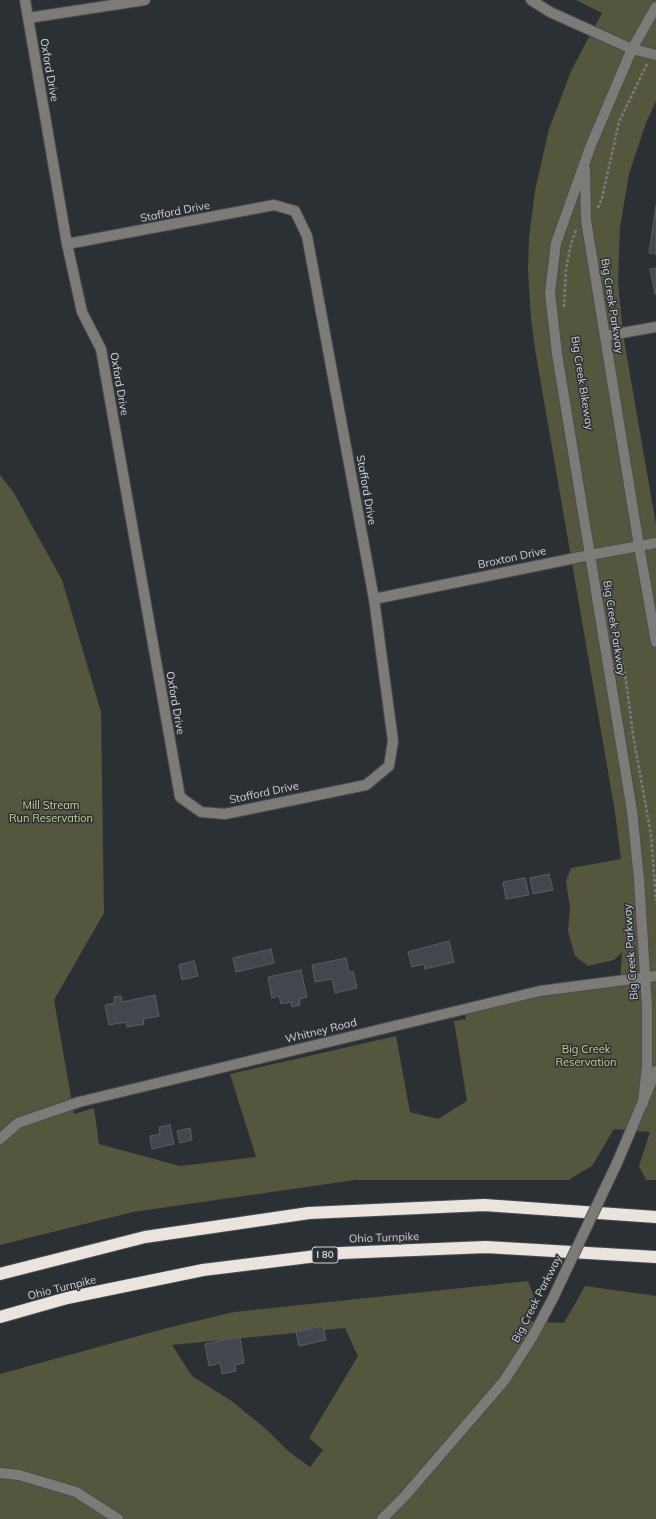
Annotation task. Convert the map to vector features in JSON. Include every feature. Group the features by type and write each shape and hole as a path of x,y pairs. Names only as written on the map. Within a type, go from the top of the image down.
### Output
{"highway":[{"path":"0,1274 145,1237 309,1213 484,1205 656,1217"},
{"name":"Ohio Turnpike","path":"0,1317 67,1298 203,1270 341,1253 486,1247 656,1257"}],"street":[{"name":"Oxford Drive","path":"25,0 67,244 82,312 101,349 176,777"},
{"path":"28,18 145,0"},
{"path":"531,0 550,12 632,49 656,55"},
{"name":"Big Creek Parkway","path":"643,1103 647,1065 645,977 639,879 632,811 557,354 550,293 556,243 585,163 632,49 656,7"},
{"name":"Big Creek Parkway","path":"585,163 586,220 638,546 656,642"},
{"name":"Stafford Drive","path":"67,244 274,205 295,212 307,236 374,599 393,741 389,766 366,785 225,814 201,812 180,797 176,777"},
{"path":"605,336 656,326"},
{"name":"Broxton Drive","path":"374,599 656,543"},
{"name":"Whitney Road","path":"0,1139 18,1123 79,1102 540,991 656,976"},
{"name":"Big Creek Parkway","path":"382,1519 409,1491 504,1381 533,1336 553,1298 617,1163 656,1071"},
{"path":"0,1474 19,1475 76,1492 118,1519"}],"path":[{"path":"594,212 602,198 619,122 647,62"},
{"path":"564,313 566,269 574,233 580,226"},
{"path":"606,575 627,687 633,735 651,835 656,901"}],"green space":[{"path":"576,0 656,0 656,101 646,123 629,174 620,227 618,281 623,334 656,525 656,1180 646,1180 639,1166 650,1132 614,1129 592,1166 568,1180 355,1180 133,1212 0,1245 0,475 14,493 62,580 101,712 104,913 54,1000 74,1114 94,1108 99,1144 180,1166 256,1157 230,1074 396,1036 410,1112 438,1119 467,1101 454,1021 466,1019 464,1009 549,989 620,983 622,952 614,960 588,966 575,956 568,931 570,908 566,881 571,868 621,859 615,812 535,349 531,318 528,270 529,238 535,191 549,129 572,69 602,13"},
{"path":"528,1281 534,1297 522,1321 564,1323 585,1286 656,1296 656,1519 0,1519 0,1374 167,1328 234,1312","holes":["345,1328 358,1356 309,1438 323,1450 310,1467 288,1451 267,1430 233,1402 192,1376 172,1345"]}],"building":[{"path":"656,206 656,254 649,253"},
{"path":"656,268 656,294 655,294 650,269"},
{"path":"549,874 553,890 533,894 530,878"},
{"path":"525,878 529,895 506,899 503,882"},
{"path":"449,941 454,962 425,969 424,964 412,967 408,952"},
{"path":"271,949 274,963 236,972 233,958"},
{"path":"346,958 349,972 353,971 357,988 335,993 332,979 315,982 312,965"},
{"path":"194,961 198,976 182,980 179,965"},
{"path":"301,970 307,997 299,999 300,1005 292,1007 291,1002 281,1004 279,996 272,998 268,977"},
{"path":"155,995 159,1016 143,1019 144,1024 127,1027 126,1022 109,1025 105,1005 115,1003 114,997 121,996 122,1002"},
{"path":"170,1125 174,1144 152,1149 150,1136 160,1134 159,1127"},
{"path":"190,1128 192,1140 180,1143 177,1131"},
{"path":"323,1326 326,1340 299,1346 296,1332"},
{"path":"240,1337 244,1363 235,1365 236,1371 222,1374 220,1363 209,1366 205,1344"}],"park label":[{"name":"Mill Stream Run Reservation","path":"51,812"},
{"name":"Big Creek Reservation","path":"586,1056"}]}
